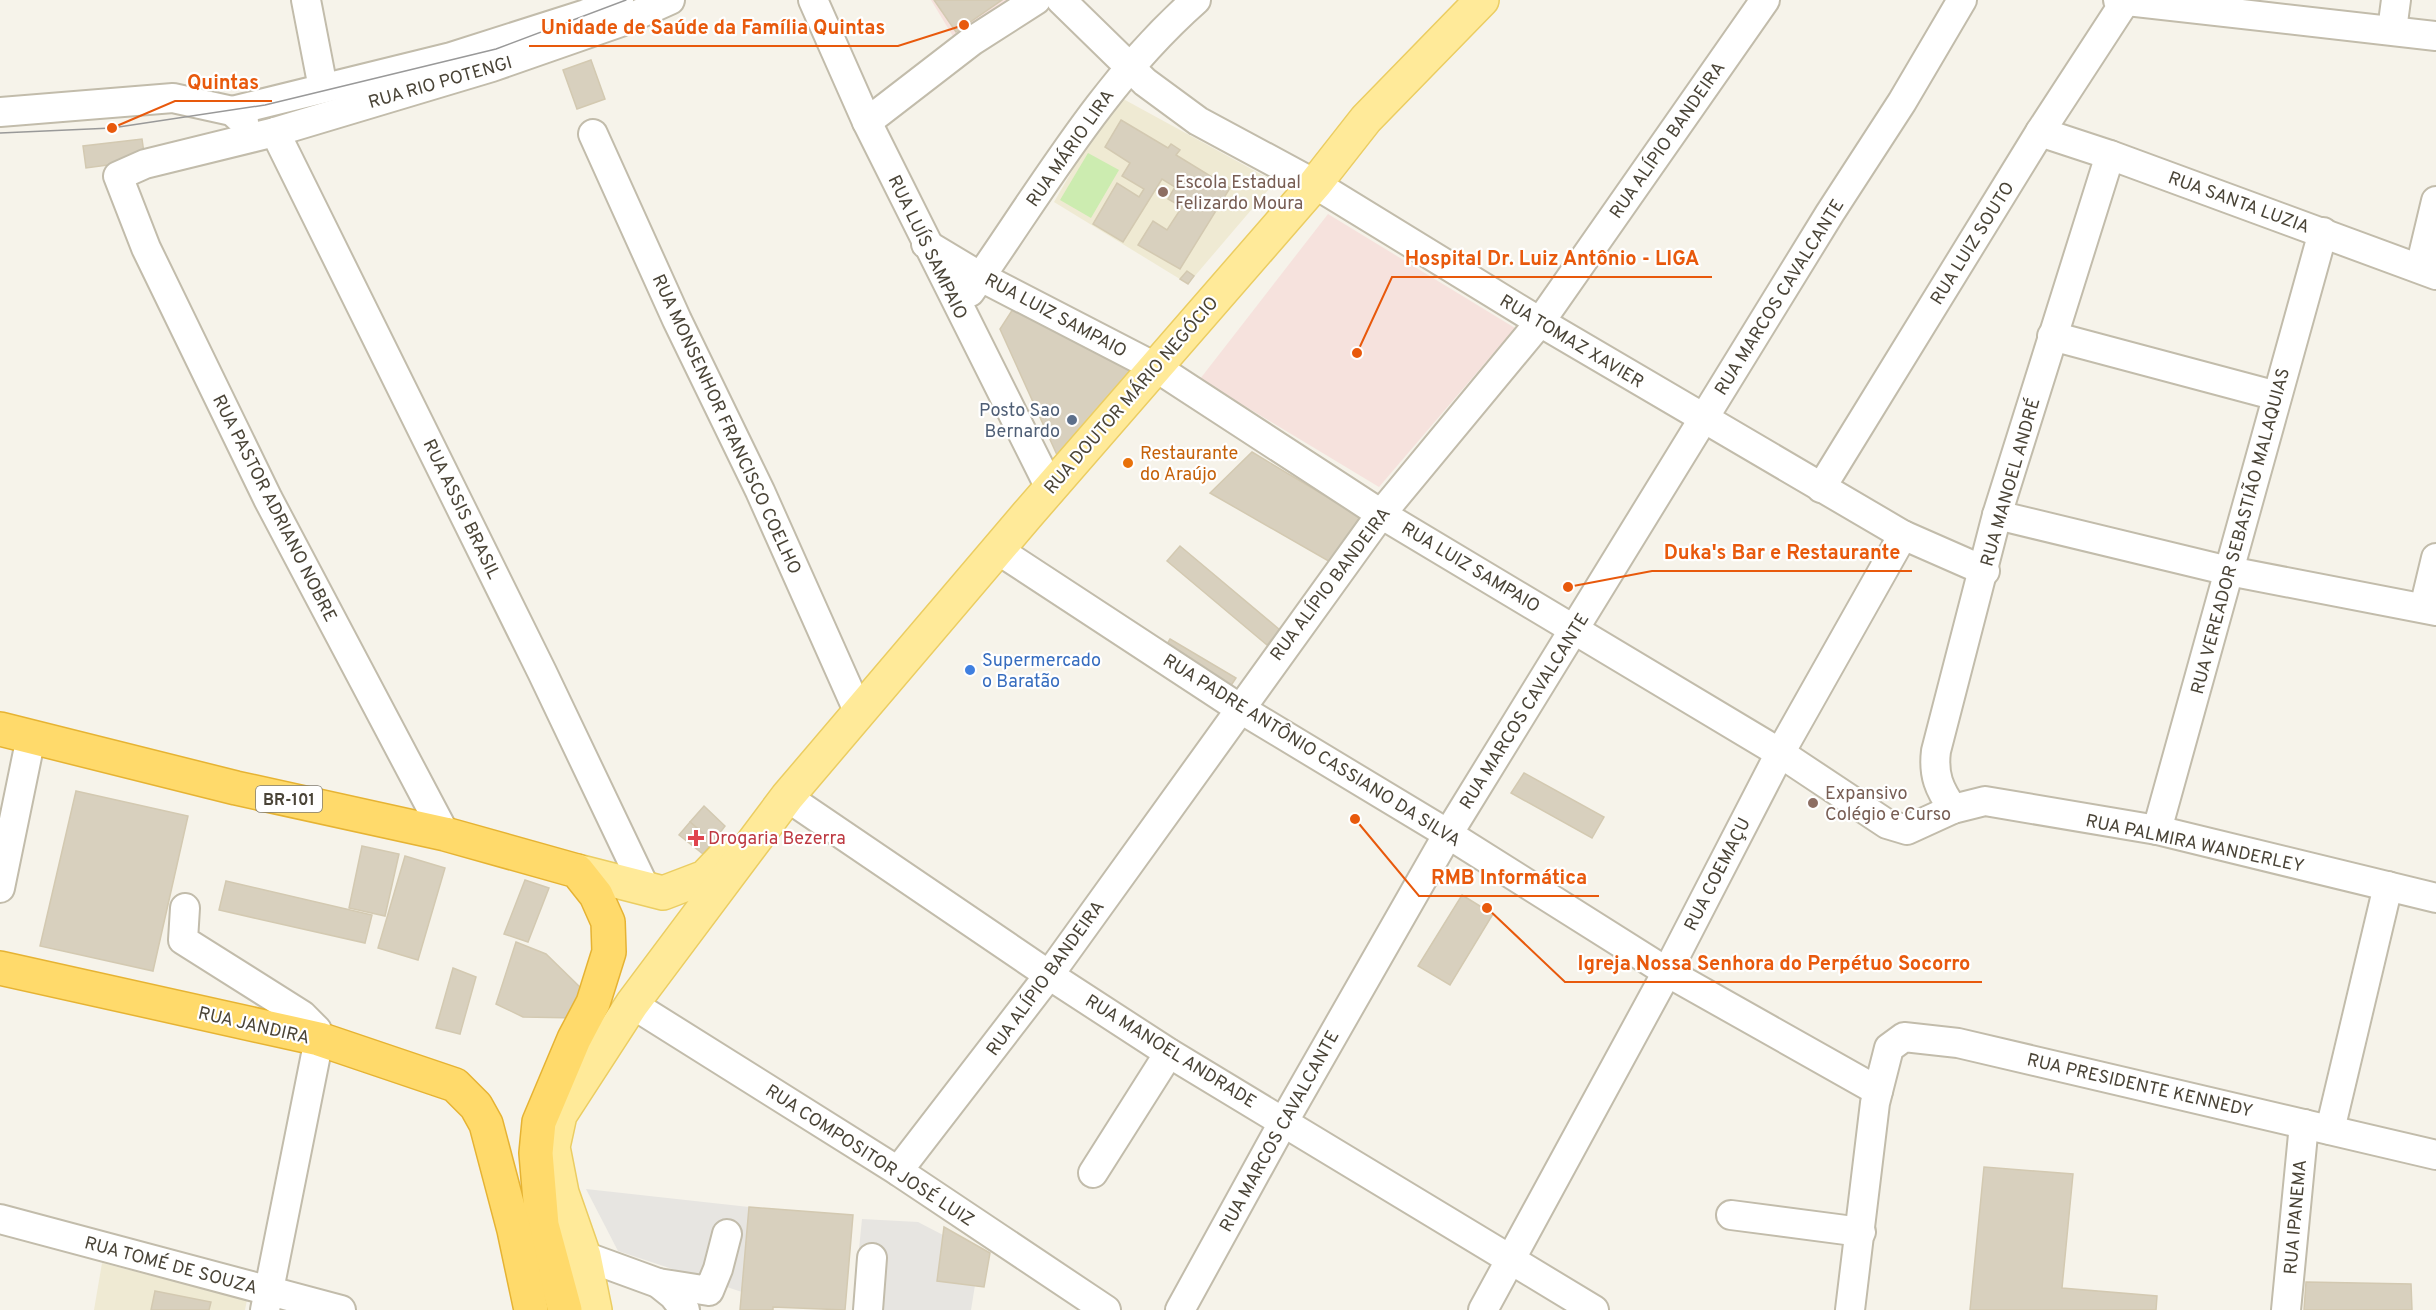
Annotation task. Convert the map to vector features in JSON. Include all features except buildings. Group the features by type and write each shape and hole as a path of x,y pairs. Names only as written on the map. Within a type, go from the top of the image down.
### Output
{"highway":[{"name":"BR-101","path":"15,733 236,788 446,834 578,871"},
{"name":"RUA DOUTOR MÁRIO NEGÓCIO","path":"578,871 596,895 608,922 609,952 593,1004 574,1039 547,1099 539,1122 536,1153 542,1225 587,1307"},
{"name":"RUA JANDIRA","path":"0,968 319,1039 454,1085 476,1106 486,1124 514,1230 528,1306"}],"main road":[{"name":"RUA DOUTOR MÁRIO NEGÓCIO","path":"587,1307 584,1256 562,1193 553,1147 560,1115 632,1004 787,797 1315,184 1366,119 1482,0"},
{"name":"RUA DOUTOR MÁRIO NEGÓCIO","path":"578,871 663,893 705,877 757,822 787,797"}],"street":[{"path":"306,0 323,88"},
{"name":"RUA RIO POTENGI","path":"0,112 161,98 232,111 452,57 586,14 619,0"},
{"name":"RUA RIO POTENGI","path":"118,176 145,164 275,132 547,49 621,22 670,0"},
{"name":"RUA LUÍS SAMPAIO","path":"813,0 867,122 1050,490"},
{"path":"867,122 972,41 1036,0"},
{"name":"RUA TOMAZ XAVIER","path":"1061,0 1129,67 1170,102 1198,121 1315,184 1540,322 1903,535 1985,571"},
{"name":"RUA MÁRIO LIRA","path":"959,308 1094,111 1163,29 1196,0"},
{"name":"RUA ALÍPIO BANDEIRA","path":"898,1171 1049,975 1239,708 1382,514 1540,322 1765,0"},
{"name":"RUA MARCOS CAVALCANTE","path":"1180,1310 1284,1121 1448,834 1830,213 1902,102 1962,0"},
{"path":"2123,0 2436,36"},
{"name":"RUA LUIZ SOUTO","path":"1821,488 2123,0"},
{"path":"2392,30 2396,0"},
{"name":"RUA RIO POTENGI","path":"232,111 254,127 275,132"},
{"name":"RUA ASSIS BRASIL","path":"275,132 542,672 645,888"},
{"name":"RUA SANTA LUZIA","path":"2040,132 2110,155 2428,272"},
{"name":"RUA MONSENHOR FRANCISCO COELHO","path":"593,134 677,320 760,491 859,714"},
{"name":"RUA MANOEL ANDRÉ","path":"1953,809 1939,790 1934,768 1936,751 1985,571 1997,515 2110,155"},
{"name":"RUA PASTOR ADRIANO NOBRE","path":"118,176 146,248 268,499 446,834"},
{"path":"2428,272 2436,201"},
{"name":"RUA VEREADOR SEBASTIÃO MALAQUIAS","path":"2157,830 2323,232"},
{"name":"RUA LUIZ SAMPAIO","path":"927,244 981,277 1157,368 1382,514 1780,753 1887,825 1907,830 1953,809"},
{"path":"2052,336 2277,396"},
{"path":"1997,515 2229,571 2430,610 2436,558"},
{"name":"RUA COEMAÇU","path":"1483,1310 1667,972 1780,753 1903,535"},
{"name":"RUA PADRE ANTÔNIO CASSIANO DA SILVA","path":"998,550 1239,708 1448,834 1667,972 1878,1091"},
{"path":"0,888 15,733"},
{"name":"RUA MANOEL ANDRADE","path":"787,797 1049,975 1169,1053 1594,1310"},
{"name":"RUA PALMIRA WANDERLEY","path":"1953,809 1985,801 2157,830 2436,898"},
{"name":"RUA IPANEMA","path":"2286,1310 2317,1127 2388,886"},
{"path":"185,908 183,940 302,1015 317,1030 319,1039 267,1300"},
{"name":"RUA COMPOSITOR JOSÉ LUIZ","path":"632,1004 898,1171 1106,1310"},
{"name":"RUA PRESIDENTE KENNEDY","path":"1850,1310 1862,1232 1869,1140 1878,1091 1889,1048 1904,1037 1958,1043 2436,1155"},
{"path":"1093,1173 1169,1053"},
{"path":"1731,1215 1862,1232"},
{"name":"RUA TOMÉ DE SOUZA","path":"0,1219 267,1300 341,1310"},
{"path":"584,1256 658,1283 709,1291 718,1269 727,1234"},
{"path":"868,1310 872,1258"},
{"path":"658,1283 673,1295 685,1310"}],"shaded area":[{"path":"931,0 1019,0 957,43"},
{"name":"Escola Estadual Felizardo Moura","path":"1116,95 1275,182 1188,284 1054,202"},
{"path":"1328,214 1515,328 1379,487 1200,379"},
{"path":"586,1189 749,1207 742,1292 618,1251"},
{"path":"862,1219 918,1222 943,1235 937,1281 975,1285 971,1310 853,1310"},
{"path":"102,1263 247,1300 245,1310 94,1310"}],"green space":[{"path":"1088,153 1119,170 1091,218 1060,200"}],"tram line":[{"path":"0,133 112,128 265,105 496,49 626,0"}],"place":[{"name":"Unidade de Saúde da Família Quintas","path":"964,25"},
{"name":"Quintas","path":"112,128"},
{"name":"Escola Estadual Felizardo Moura","path":"1163,192"},
{"name":"Hospital Dr. Luiz Antônio - LIGA","path":"1357,353"},
{"name":"Posto Sao Bernardo","path":"1072,420"},
{"name":"Restaurante do Araújo","path":"1128,463"},
{"name":"Duka's Bar e Restaurante","path":"1568,587"},
{"name":"Supermercado o Baratão","path":"970,670"},
{"name":"Expansivo Colégio e Curso","path":"1813,803"},
{"name":"RMB Informática","path":"1355,819"},
{"name":"Drogaria Bezerra","path":"696,838"},
{"name":"Igreja Nossa Senhora do Perpétuo Socorro","path":"1487,908"}]}
